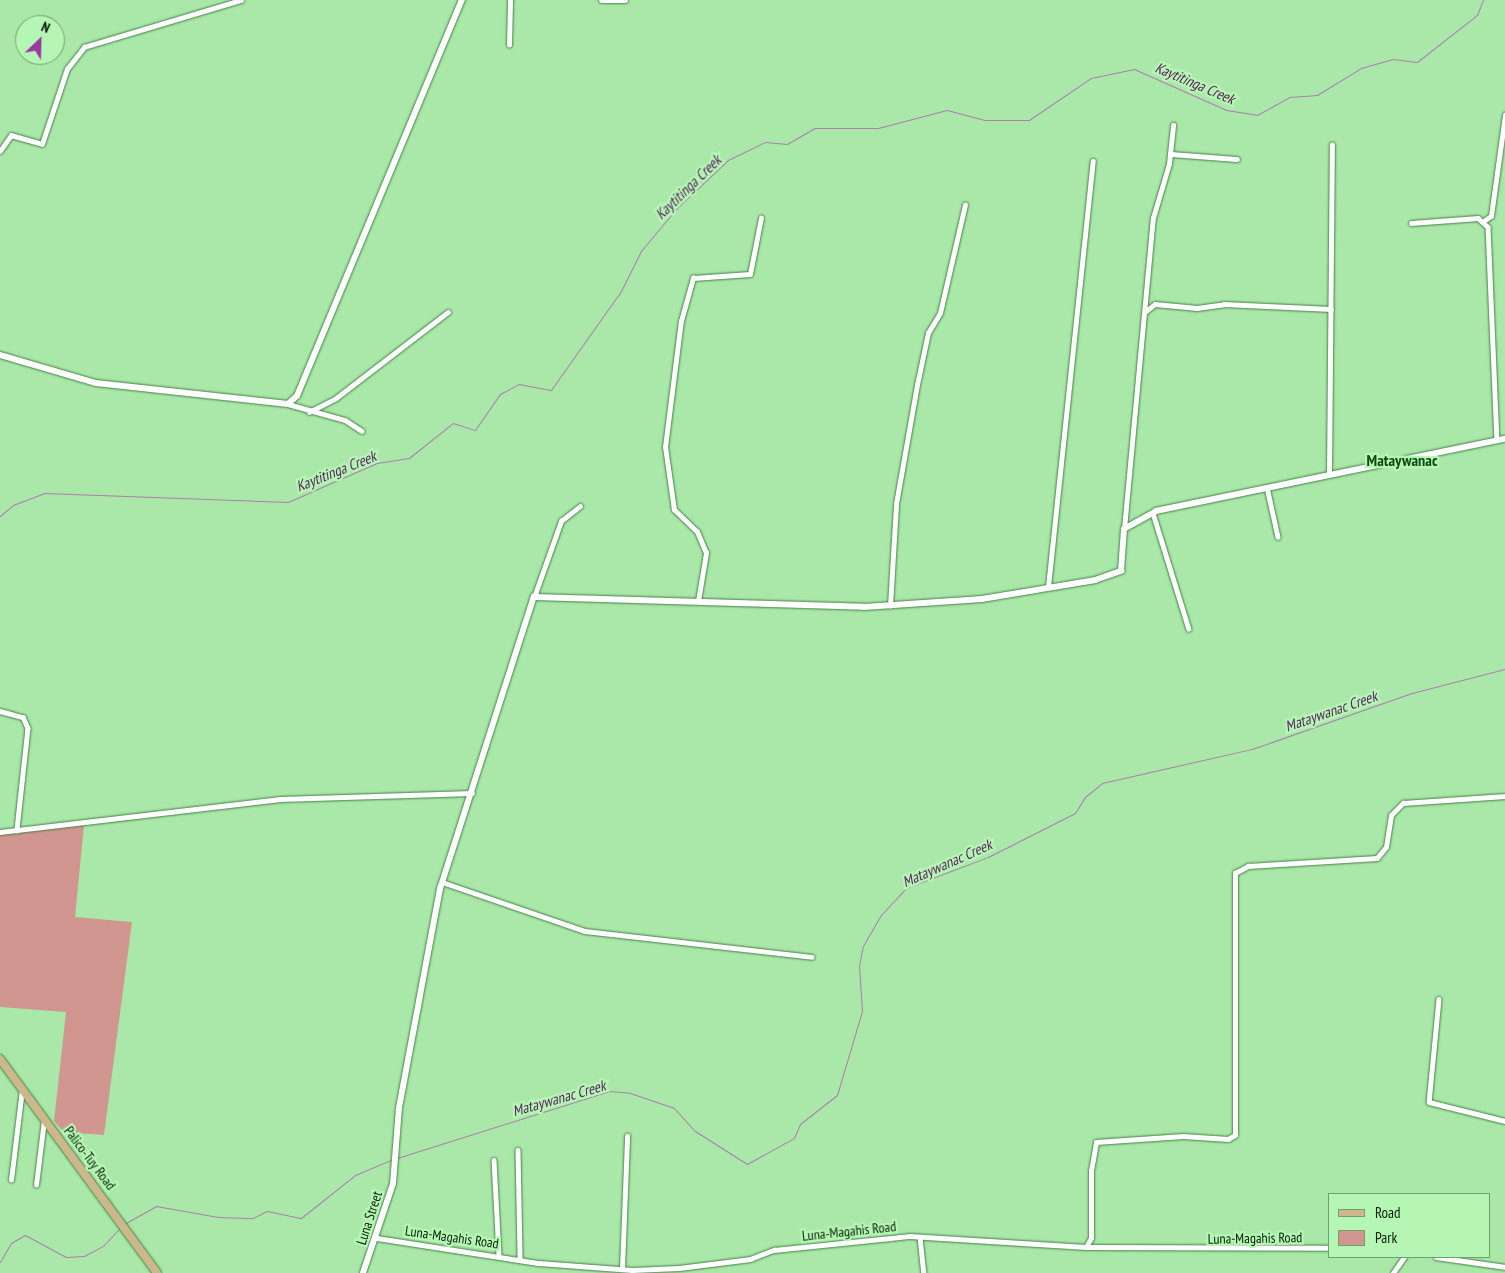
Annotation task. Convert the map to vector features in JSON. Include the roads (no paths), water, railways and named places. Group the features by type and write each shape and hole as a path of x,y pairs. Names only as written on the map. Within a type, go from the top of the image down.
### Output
{"main road":[{"name":"Palico-Tuy Road","path":"0,1059 134,1238 157,1273"}],"street":[{"path":"0,151 11,135 42,144 67,69 84,47 172,17 241,0"},
{"path":"288,404 298,396 462,0"},
{"path":"509,46 510,0"},
{"path":"602,0 624,0"},
{"path":"1411,223 1485,220 1491,216 1505,115"},
{"path":"580,506 561,521 534,597 890,606 982,599 1121,571 1153,218 1170,154 1173,125"},
{"path":"1329,474 1332,145"},
{"path":"1170,154 1237,159"},
{"path":"1048,587 1093,161"},
{"path":"890,606 896,504 917,385 928,333 940,313 965,205"},
{"path":"698,601 706,553 697,532 674,510 665,446 681,321 693,278 750,274 761,218"},
{"path":"1485,220 1490,235 1497,439"},
{"path":"1146,311 1155,304 1197,308 1224,304 1331,309"},
{"path":"309,412 336,398 448,312"},
{"path":"0,355 96,384 288,404 309,412 344,420 362,431"},
{"path":"1124,529 1153,513 1267,487 1497,439 1505,439"},
{"path":"1267,487 1278,537"},
{"path":"1153,513 1189,630"},
{"name":"Luna Street","path":"363,1273 377,1238 394,1170 395,1143 423,961 442,882 534,597"},
{"path":"0,710 23,717 28,728 17,830"},
{"path":"0,832 280,799 472,793"},
{"path":"1086,1247 1091,1238 1091,1171 1096,1142 1183,1136 1228,1139 1235,1135 1235,873 1248,866 1377,858 1386,847 1391,815 1403,803 1505,796"},
{"path":"442,882 585,931 812,957"},
{"path":"1439,999 1429,1102 1505,1121"},
{"path":"11,1180 22,1089"},
{"path":"36,1185 44,1118"},
{"path":"622,1270 627,1136"},
{"path":"518,1150 520,1259"},
{"path":"494,1160 499,1255"},
{"path":"920,1237 924,1273"},
{"name":"Luna-Magahis Road","path":"377,1238 520,1259 622,1270 661,1272 750,1259 774,1250 920,1237 1086,1247 1328,1248"},
{"path":"1393,1273 1403,1258"},
{"path":"1444,1258 1505,1267"}],"waterway":[{"name":"Kaytitinga Creek","path":"0,516 13,505 44,493 288,502 377,463 409,458 453,423 475,430 500,394 519,384 551,390 621,291 641,251 676,209 728,160 765,142 787,144 815,128 878,128 947,110 984,120 1029,120 1091,78 1134,69 1226,110 1257,115 1290,97 1317,95 1361,68 1393,59 1417,62 1477,15 1483,0"},
{"name":"Mataywanac Creek","path":"397,1158 609,1091 630,1093 674,1108 695,1131 747,1164 794,1138 800,1124 837,1095 862,1011 859,966 863,946 881,915 906,888 988,857 1075,813 1085,797 1102,783 1252,749 1412,693 1505,669"},
{"name":"Mataywanac Creek","path":"124,1224 156,1206 218,1217 253,1218 267,1211 301,1218 355,1175 393,1159"},
{"name":"Mataywanac Creek","path":"0,1262 11,1243 25,1235 66,1257 84,1256 103,1246 120,1228"}],"district":[{"name":"Mataywanac","path":"1402,460"}]}
